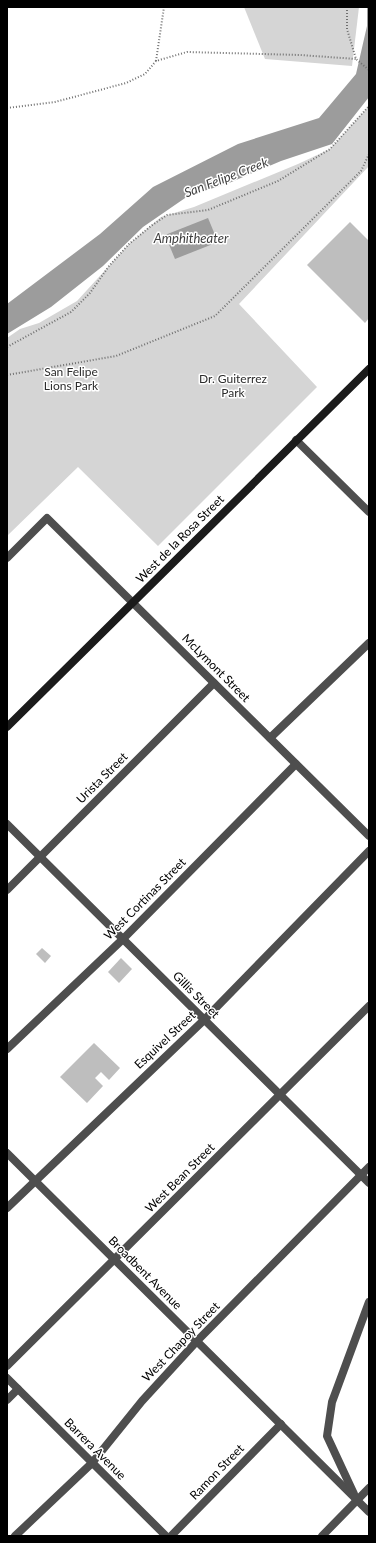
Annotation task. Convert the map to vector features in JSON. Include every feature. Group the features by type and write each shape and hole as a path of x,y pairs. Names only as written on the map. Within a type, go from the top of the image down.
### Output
{"street":[{"name":"West de la Rosa Street","path":"7,727 369,369"},
{"path":"296,440 369,512"},
{"name":"McLymont Street","path":"7,558 47,518 369,836"},
{"path":"270,738 369,643"},
{"name":"Urista Street","path":"7,890 214,682"},
{"name":"West Cortinas Street","path":"7,1049 123,939 296,764"},
{"name":"Gillis Street","path":"7,824 369,1183"},
{"name":"Esquivel Street","path":"7,1208 204,1020 369,851"},
{"name":"West Bean Street","path":"7,1366 369,1006"},
{"name":"Broadbent Avenue","path":"7,1153 369,1512"},
{"name":"West Chapoy Street","path":"15,1536 92,1463 142,1401 197,1341 369,1167"},
{"path":"357,1500 327,1436 332,1402 369,1302"},
{"name":"Barrera Avenue","path":"7,1378 166,1536"},
{"path":"7,1400 18,1389"},
{"name":"Ramon Street","path":"171,1536 281,1424"},
{"path":"322,1536 369,1488"}],"path":[{"path":"7,108 55,102 126,82 145,74 156,61 164,7"},
{"path":"347,7 346,29 356,59 369,70"},
{"path":"156,61 187,52 300,55 356,59"},
{"path":"7,347 71,312 90,293 109,266 129,244 156,222 167,215 208,210 278,181 330,149 369,106"},
{"path":"7,375 116,356 215,316 361,171 369,154"}],"green space":[{"path":"244,7 359,7 352,66 265,59"},
{"name":"San Felipe Lions Park","path":"369,106 369,166 239,304 317,387 158,546 78,467 7,536 7,338 20,329 39,323 77,301 129,244 161,217 194,207 298,164 330,149"}],"water":[{"name":"San Felipe Creek","path":"367,7 369,7 369,97 332,144 281,161 229,183 188,196 143,227 103,266 51,307 7,334 7,304 100,234 153,187 238,144 319,118 356,74 367,26"},
{"name":"Amphitheater","path":"208,218 218,242 175,259 165,235"}],"building":[{"path":"350,222 369,241 369,318 365,323 307,265"},
{"path":"42,948 51,956 45,963 36,954"},
{"path":"121,958 132,969 119,983 108,972"},
{"path":"94,1043 120,1068 109,1080 101,1072 95,1078 103,1086 87,1103 60,1077"}],"park label":[{"name":"Dr. Guiterrez Park","path":"233,386"}]}
